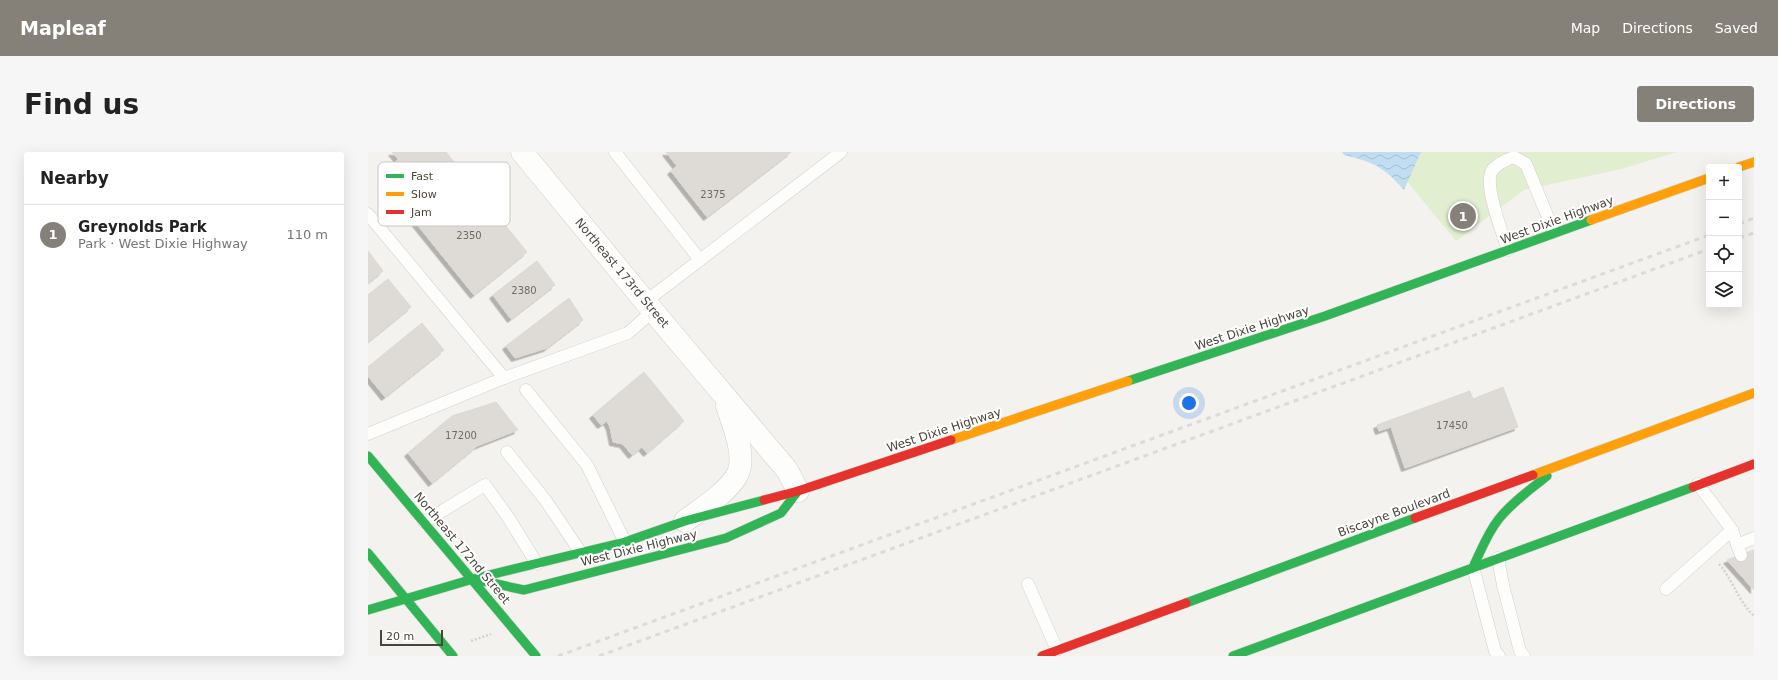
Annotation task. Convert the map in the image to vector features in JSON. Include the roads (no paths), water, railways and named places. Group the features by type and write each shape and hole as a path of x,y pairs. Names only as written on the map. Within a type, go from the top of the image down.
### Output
{"street":[{"name":"Northeast 173rd Street","path":"522,152 649,307 787,470 798,491"},
{"path":"1742,166 1754,162"},
{"name":"West Dixie Highway","path":"368,610 473,579 625,542 685,521 798,491 1325,316 1554,232 1706,179"},
{"name":"Biscayne Boulevard","path":"1042,656 1754,393"},
{"name":"Northeast 173rd Street","path":"685,521 725,490 737,476 740,455 737,436 722,394"},
{"name":"Northeast 172nd Street","path":"368,456 473,579 536,656"},
{"path":"1473,568 1487,538 1499,519 1516,501 1562,464"},
{"path":"1233,656 1754,464"},
{"path":"368,471 384,475"},
{"name":"West Dixie Highway","path":"473,579 524,590 726,538 781,513 798,491"},
{"path":"368,553 453,656"}],"lane":[{"path":"615,152 700,260"},
{"path":"368,434 504,378 628,333 649,307 700,260 841,152"},
{"path":"1508,250 1492,199 1490,177 1492,170 1502,161 1514,154 1526,164 1554,232"},
{"path":"368,214 504,378"},
{"path":"526,390 587,466 625,542"},
{"path":"506,452 546,501 581,553"},
{"path":"1698,484 1732,530 1739,550 1754,538"},
{"path":"424,522 485,485 508,517 537,564"},
{"path":"1666,589 1732,530"},
{"path":"1498,558 1504,589 1520,651 1524,656"},
{"path":"1473,568 1495,652 1499,656"},
{"path":"1028,584 1057,650"}],"water":[{"path":"1342,152 1421,152 1404,190 1397,182 1377,166 1363,160 1344,155"}],"railway":[{"path":"1742,223 1754,218"},
{"path":"1742,237 1754,233"},
{"path":"558,656 1706,236"},
{"path":"599,656 1706,250"}],"place":[{"name":"Greynolds Park","path":"1463,216"}]}
